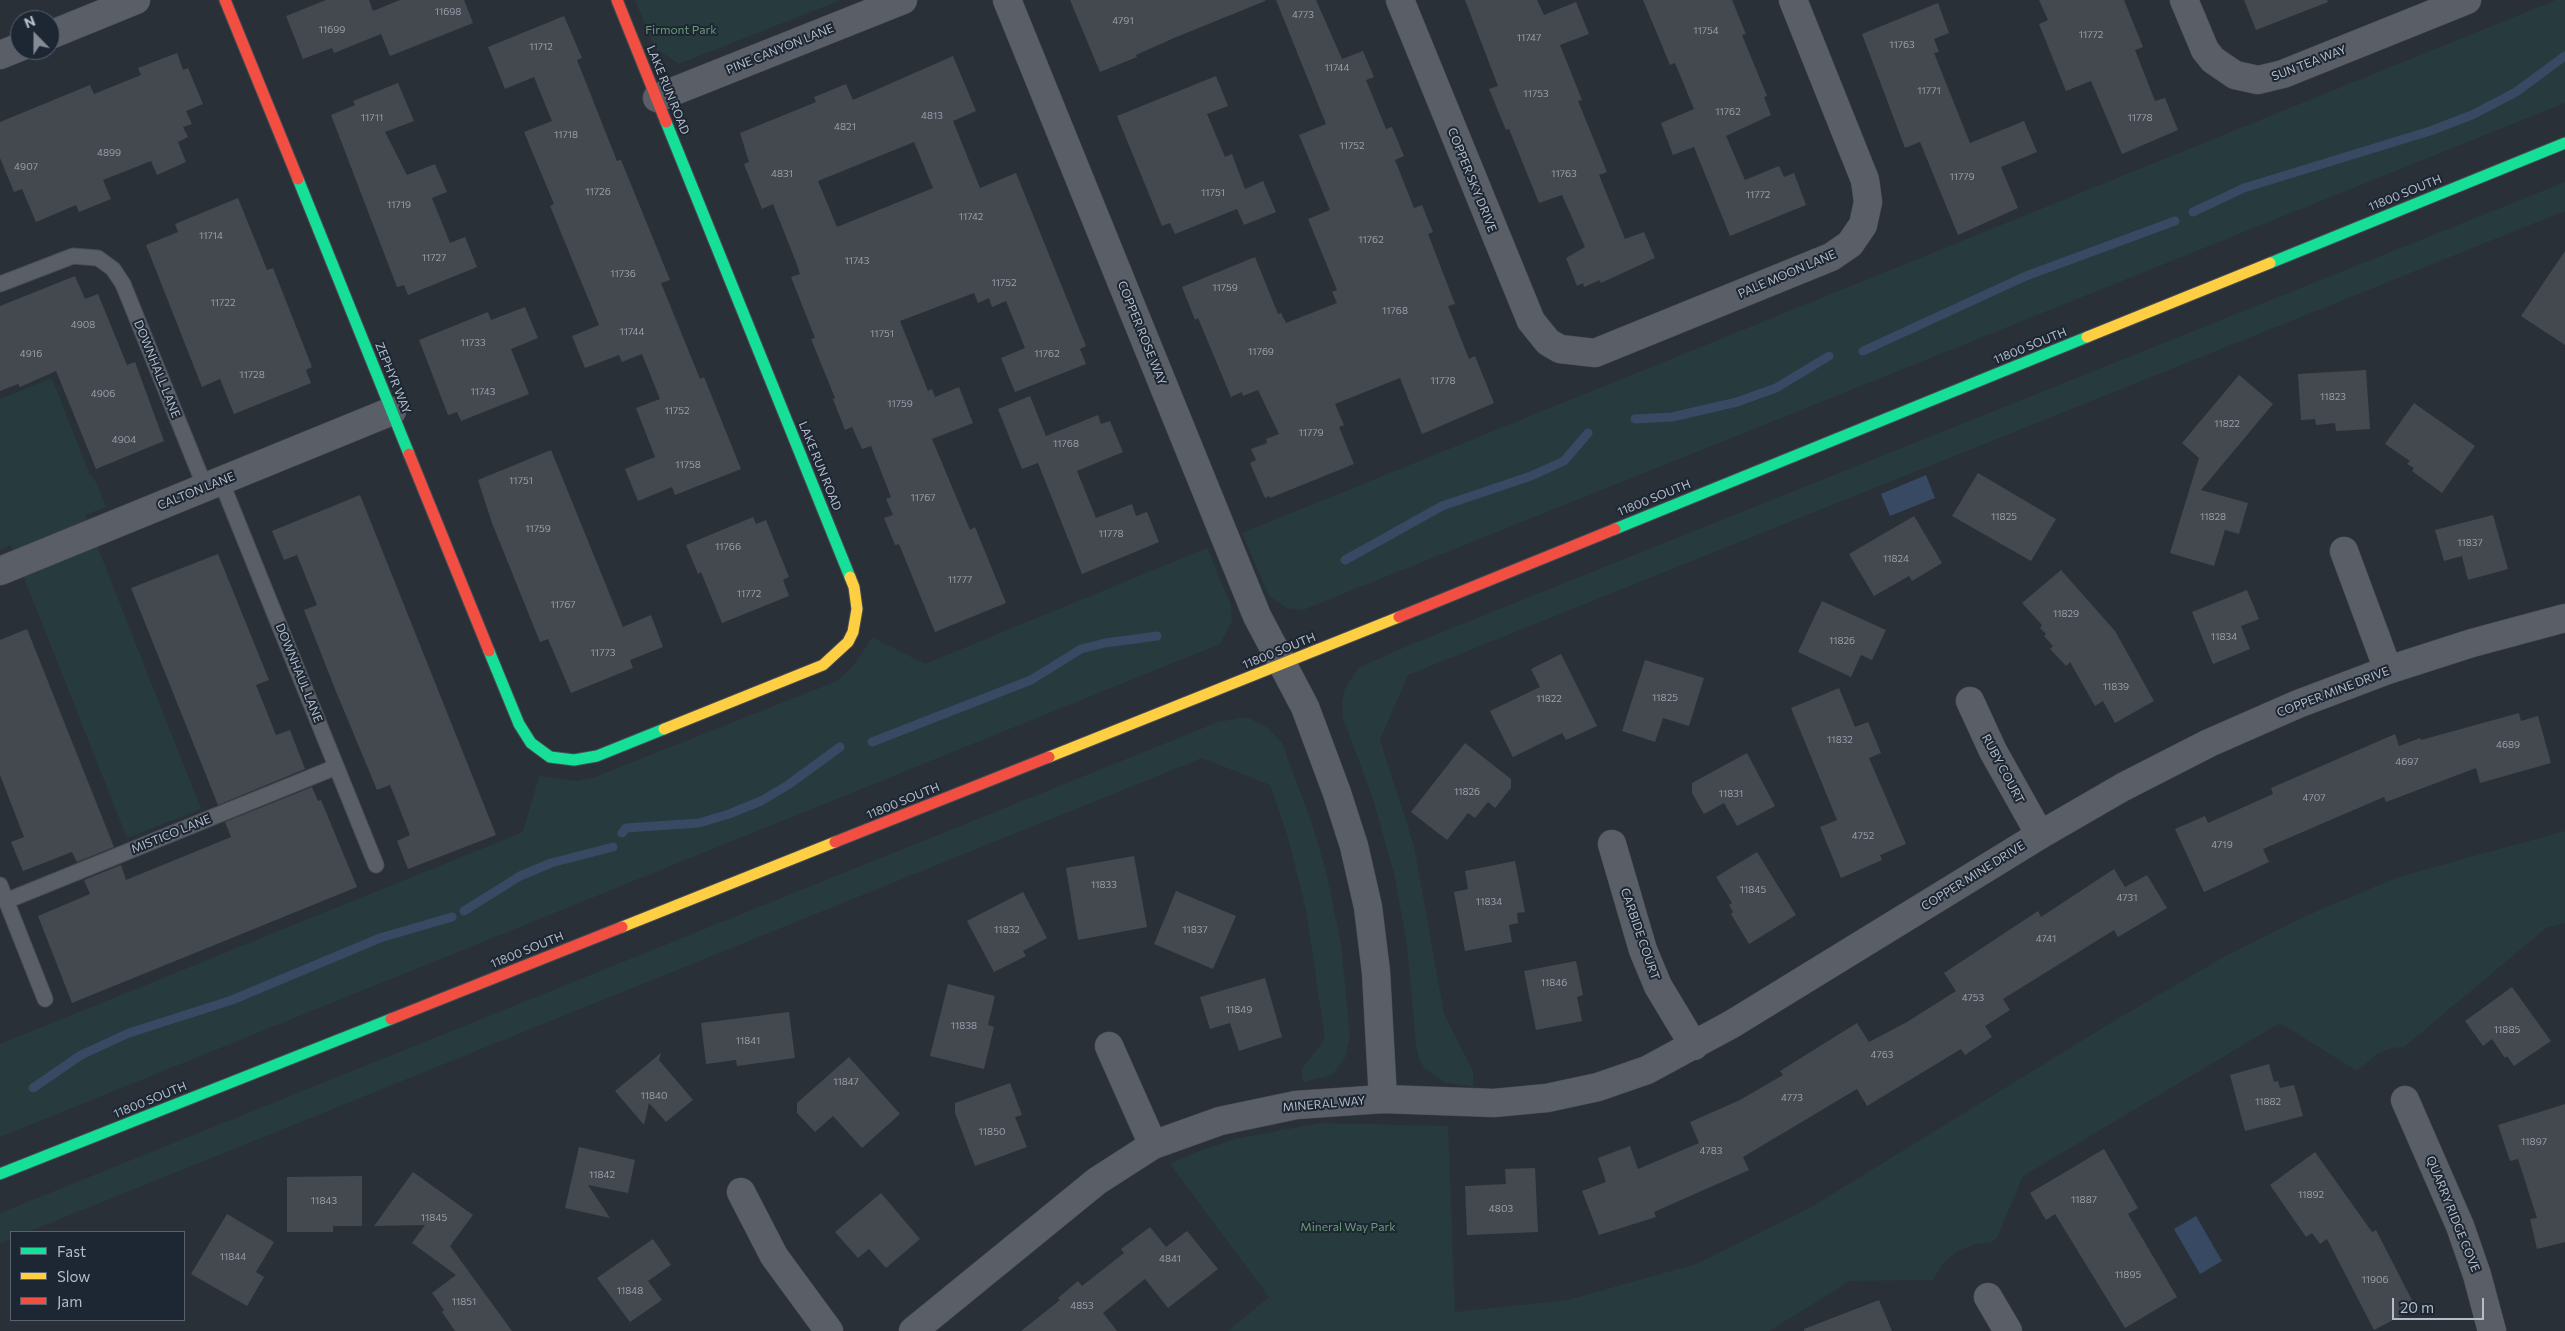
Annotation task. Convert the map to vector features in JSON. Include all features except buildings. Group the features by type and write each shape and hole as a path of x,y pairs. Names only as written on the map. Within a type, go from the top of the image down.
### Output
{"main road":[{"name":"ZEPHYR WAY","path":"225,0 519,724 531,743 550,757"},
{"name":"LAKE RUN ROAD","path":"550,757 574,760 597,756 823,665 848,642 856,621 857,598 854,587 617,0"},
{"name":"11800 SOUTH","path":"0,1174 1283,664 2565,143"}],"street":[{"path":"60,31 136,0"},
{"name":"PINE CANYON LANE","path":"657,98 903,0"},
{"name":"COPPER ROSE WAY","path":"1007,0 1257,616 1283,664"},
{"name":"COPPER SKY DRIVE","path":"1400,0 1525,310 1539,332 1560,349"},
{"name":"PALE MOON LANE","path":"1560,349 1595,353 1831,257 1850,244 1857,235 1866,214 1868,191 1793,0"},
{"name":"SUN TEA WAY","path":"2184,0 2202,44 2213,60 2235,75 2258,80 2283,74 2468,0"},
{"name":"CALTON LANE","path":"0,571 392,411"},
{"path":"2344,551 2388,670"},
{"name":"COPPER MINE DRIVE","path":"1383,1099 1494,1103 1547,1098 1598,1087 1647,1070 1694,1046 2040,835 2123,787 2209,742 2298,704 2388,670 2472,643 2565,618"},
{"name":"MINERAL WAY","path":"913,1331 1097,1181 1153,1146 1220,1121 1258,1112 1296,1105 1383,1099 1376,972 1368,908 1354,846 1310,719 1283,664"},
{"name":"RUBY COURT","path":"1970,701 1993,751 2040,835"},
{"name":"CARBIDE COURT","path":"1612,844 1643,950 1658,986 1694,1046"},
{"path":"1108,1046 1153,1146"},
{"name":"QUARRY RIDGE COVE","path":"2405,1100 2460,1226 2478,1275 2492,1331"},
{"path":"741,1192 774,1256 829,1331"},
{"path":"1988,1297 2008,1331"}],"lane":[{"name":"DOWNHALL LANE","path":"0,284 72,256 98,258 113,268 123,284 213,484"},
{"name":"DOWNHAUL LANE","path":"213,484 336,767 376,866"},
{"name":"MISTICO LANE","path":"6,901 336,767"},
{"path":"0,885 45,999"}],"green space":[{"name":"Firmont Park","path":"635,0 841,0 679,64 655,48"},
{"path":"2556,0 2565,0 2565,103 1303,610 1287,608 1269,596 1242,533"},
{"path":"2565,182 2565,211 1408,675 1380,740 1414,846 1444,1014 1473,1071 1473,1086 1446,1083 1425,1069 1420,1061 1416,1045 1407,945 1395,877 1373,799 1343,718 1342,703 1345,689 1358,668 1405,647"},
{"path":"52,378 89,473 96,482 106,507 85,515 201,809 127,838 11,545 0,550 0,399"},
{"path":"1207,548 1231,605 1232,621 1220,644 0,1137 0,1044 523,832 539,776 577,781 595,777 837,681 855,664 872,637 925,664"},
{"path":"1249,718 1268,728 1282,743 1312,824 1326,871 1341,944 1350,1037 1345,1058 1332,1075 1303,1082 1301,1070 1325,1039 1306,909 1288,837 1270,785 1202,758 30,1231 10,1231 10,1239 0,1244 0,1213 1218,722"},
{"name":"Mineral Way Park","path":"2565,831 2565,923 2546,928 2404,1047 2392,1048 2377,1054 2357,1071 2280,1023 2023,1176 1997,1238 1990,1243 1975,1244 1958,1251 1942,1264 1933,1280 1850,1281 1769,1331 1228,1331 1269,1297 1170,1164 1191,1154 1235,1139 1320,1123 1448,1126 1455,1312 1568,1300 1696,1264 1808,1209 2117,1019 2224,957 2308,915 2398,877"}],"water":[{"path":"1926,475 1935,498 1890,516 1881,494"},
{"path":"2196,1216 2222,1261 2200,1274 2174,1229"}],"waterway":[{"path":"2193,212 2244,188 2430,131 2472,115 2516,92 2565,56"},
{"path":"1863,351 2026,276 2175,221"},
{"path":"1635,419 1672,417 1737,402 1776,388 1829,356"},
{"path":"1345,560 1442,506 1531,476 1564,461 1588,433"},
{"path":"872,742 1031,680 1081,649 1105,643 1157,636"},
{"path":"622,833 626,828 699,823 729,814 761,801 788,785 840,747"},
{"path":"464,911 520,876 551,863 613,847"},
{"path":"33,1088 81,1055 129,1033 232,1000 380,938 452,917"}],"traffic: fast":[{"path":"666,122 850,577"},
{"path":"2270,263 2565,143"},
{"path":"298,179 409,454"},
{"path":"1615,529 2087,337"},
{"path":"489,651 519,724 531,743 550,757 574,760 597,756 664,729"},
{"path":"0,1174 391,1019"}],"traffic: slow":[{"path":"2087,337 2270,263"},
{"path":"664,729 823,665 848,642 853,632 857,609 854,587 850,577"},
{"path":"1049,757 1399,617"},
{"path":"622,927 835,842"}],"traffic: jam":[{"path":"225,0 298,179"},
{"path":"617,0 666,122"},
{"path":"409,454 489,651"},
{"path":"1399,617 1615,529"},
{"path":"835,842 1049,757"},
{"path":"391,1019 622,927"}]}
